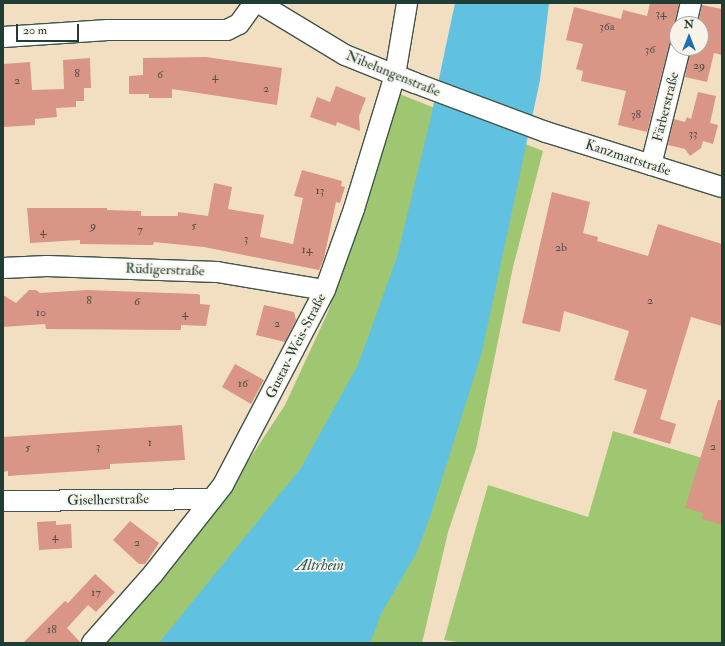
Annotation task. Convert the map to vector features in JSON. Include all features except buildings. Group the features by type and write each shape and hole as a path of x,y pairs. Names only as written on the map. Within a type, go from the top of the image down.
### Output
{"street":[{"path":"3,37 108,30 227,30 239,24 254,3"},
{"name":"Nibelungenstraße","path":"259,3 345,55 535,128"},
{"name":"Gustav-Weis-Straße","path":"92,643 153,574 223,485 325,290 354,209 395,75 407,3"},
{"path":"688,16 691,3"},
{"name":"Färberstraße","path":"651,165 678,56"},
{"name":"Kanzmattstraße","path":"535,128 722,187"},
{"name":"Rüdigerstraße","path":"3,268 47,266 217,272 325,290"},
{"name":"Giselherstraße","path":"3,502 212,499"}],"green space":[{"name":"Altrhein","path":"387,89 543,151 513,267 476,449 448,532 422,643 103,643 218,507 285,405 328,312 361,212"},
{"path":"613,431 722,464 722,643 465,643 444,640 488,485 588,517"}],"water":[{"name":"Altrhein","path":"455,3 549,3 540,80 482,352 430,517 416,554 381,614 370,643 159,643 301,468 358,365 397,257 430,121"}]}
